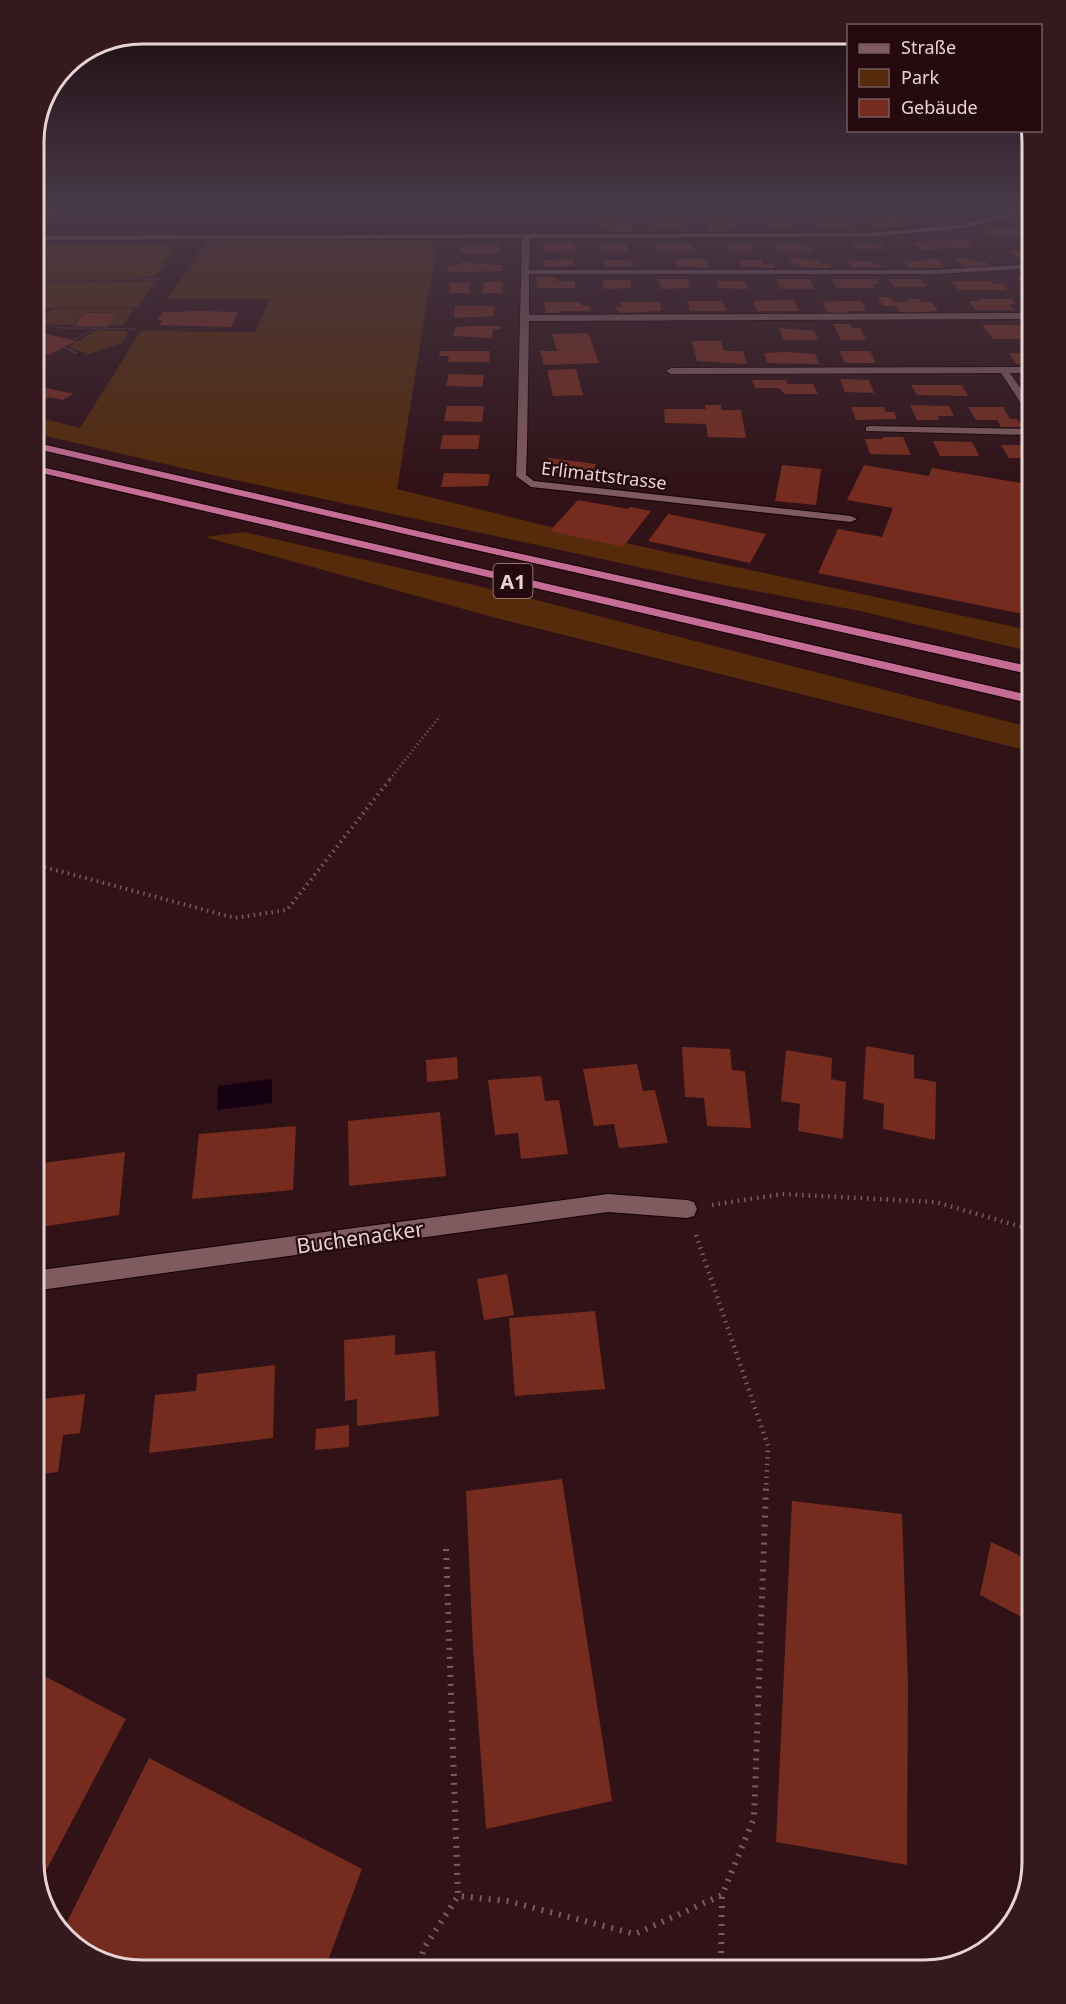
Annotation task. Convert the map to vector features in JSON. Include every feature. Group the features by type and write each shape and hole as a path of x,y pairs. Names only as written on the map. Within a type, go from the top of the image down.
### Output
{"highway":[{"name":"A1","path":"44,448 420,535 1022,669"},
{"name":"A1","path":"44,471 441,565 1022,697"}],"street":[{"name":"Erlimattstrasse","path":"525,300 521,476 531,484 851,519"},
{"path":"524,318 1022,316"},
{"path":"671,370 1022,370"},
{"path":"1004,370 1022,398"},
{"path":"870,429 1022,432"},
{"name":"Buchenacker","path":"44,1280 609,1203 687,1209"}],"path":[{"path":"44,324 61,328 136,329"},
{"path":"75,339 94,329"},
{"path":"65,348 78,354"},
{"path":"44,867 235,918 287,910 440,716"},
{"path":"721,1960 722,1895 754,1818 768,1446 687,1209 782,1194 935,1202 1022,1227"},
{"path":"420,1960 424,1948 458,1896 446,1549"},
{"path":"458,1896 507,1901 635,1934 722,1895"}],"green space":[{"path":"44,300 142,300 137,307 44,308"},
{"path":"270,300 427,300 397,489 547,526 1022,629 1022,649 860,611 703,581 208,474 44,436 44,419 80,428 141,331 255,332"},
{"path":"134,308 123,325 108,325 116,313 84,312 73,325 44,323 44,314 55,309"},
{"path":"97,330 129,331 122,343 89,354 68,347"},
{"path":"244,532 517,595 1022,725 1022,749 496,618 205,537"}],"shaded area":[{"path":"272,1079 272,1103 217,1110 218,1086"}],"building":[{"path":"794,300 799,311 757,311 753,301"},
{"path":"879,300 910,302 908,300 919,300 921,302 932,302 938,311 909,313 899,311 896,306 883,306"},
{"path":"978,300 1011,300 1015,304 1009,304 1014,310 975,310 969,301 979,301"},
{"path":"687,301 722,301 726,311 690,311"},
{"path":"862,301 866,311 846,311 847,315 831,315 827,312 823,302"},
{"path":"544,302 581,302 582,306 589,306 590,311 546,313"},
{"path":"621,302 660,302 661,311 620,313 615,308 621,307"},
{"path":"455,306 494,306 493,316 454,318"},
{"path":"163,312 238,312 231,327 159,325 162,320 157,320"},
{"path":"84,313 116,313 107,327 74,326"},
{"path":"833,324 850,324 852,328 860,328 866,340 841,340"},
{"path":"982,325 1018,325 1022,329 1022,332 1018,332 1022,339 993,339"},
{"path":"501,326 501,329 493,329 492,338 453,336 455,327"},
{"path":"779,328 814,331 818,340 784,340"},
{"path":"588,333 599,363 544,365 540,351 557,351 552,334"},
{"path":"44,334 77,341 49,355 44,354"},
{"path":"692,341 721,341 724,351 743,351 747,364 697,361"},
{"path":"440,351 490,351 489,362 448,362 449,356 439,356"},
{"path":"839,351 870,351 876,363 845,363"},
{"path":"764,353 815,354 819,364 767,363"},
{"path":"1009,353 1022,353 1022,364 1016,364"},
{"path":"576,369 583,395 553,396 547,370"},
{"path":"449,374 484,375 482,387 446,386"},
{"path":"840,379 869,380 874,393 845,392"},
{"path":"752,380 786,380 788,384 813,384 818,394 785,394 779,388 755,388"},
{"path":"911,385 962,385 968,396 917,395"},
{"path":"44,387 74,394 62,400 50,397 44,400"},
{"path":"705,405 721,405 721,410 741,410 746,438 708,437 706,424 665,423 664,409 706,409"},
{"path":"910,405 949,406 954,416 937,416 939,420 917,420"},
{"path":"447,406 484,406 482,422 444,421"},
{"path":"851,407 884,407 886,412 894,412 897,419 856,420"},
{"path":"968,407 1003,407 1010,419 1017,419 1022,427 1001,427 997,420 976,420"},
{"path":"443,435 480,435 478,449 440,449"},
{"path":"882,437 903,437 911,455 870,454 865,439 883,439"},
{"path":"933,441 972,442 979,456 940,456"},
{"path":"1001,445 1022,445 1022,458 1009,458"},
{"path":"549,458 596,464 591,476 542,471"},
{"path":"782,465 821,469 816,505 775,501"},
{"path":"864,465 929,476 932,468 1022,483 1022,614 818,573 838,529 882,537 893,508 847,500"},
{"path":"444,473 490,474 488,486 441,487"},
{"path":"578,500 651,511 623,547 550,531"},
{"path":"668,514 766,534 750,563 648,541"},
{"path":"866,1046 914,1055 914,1078 936,1082 935,1140 883,1129 884,1104 863,1099"},
{"path":"682,1047 730,1049 732,1070 745,1071 751,1128 707,1126 704,1098 685,1097"},
{"path":"786,1050 832,1058 831,1079 846,1082 843,1139 798,1131 800,1104 781,1101"},
{"path":"457,1057 458,1079 427,1082 426,1060"},
{"path":"637,1064 643,1091 655,1090 668,1143 619,1148 614,1124 594,1126 583,1069"},
{"path":"541,1076 545,1101 559,1100 568,1154 521,1159 518,1133 495,1135 488,1080"},
{"path":"440,1112 446,1176 349,1186 348,1121"},
{"path":"296,1126 293,1190 192,1199 199,1134"},
{"path":"125,1152 119,1215 44,1226 44,1163"},
{"path":"507,1274 514,1315 484,1320 477,1279"},
{"path":"595,1311 605,1389 515,1396 509,1318"},
{"path":"395,1335 395,1355 435,1351 439,1416 357,1426 357,1399 345,1401 344,1340"},
{"path":"275,1365 273,1438 149,1453 155,1395 196,1391 197,1374"},
{"path":"85,1394 80,1433 63,1435 58,1472 44,1474 44,1399"},
{"path":"349,1425 349,1447 315,1450 316,1429"},
{"path":"562,1479 612,1801 486,1829 473,1648 466,1491"},
{"path":"792,1501 902,1514 908,1684 907,1865 776,1842"},
{"path":"991,1542 1022,1557 1022,1617 980,1595"},
{"path":"44,1676 126,1719 45,1873"},
{"path":"149,1758 362,1869 328,1960 122,1959 109,1955 75,1935 66,1924"}]}
